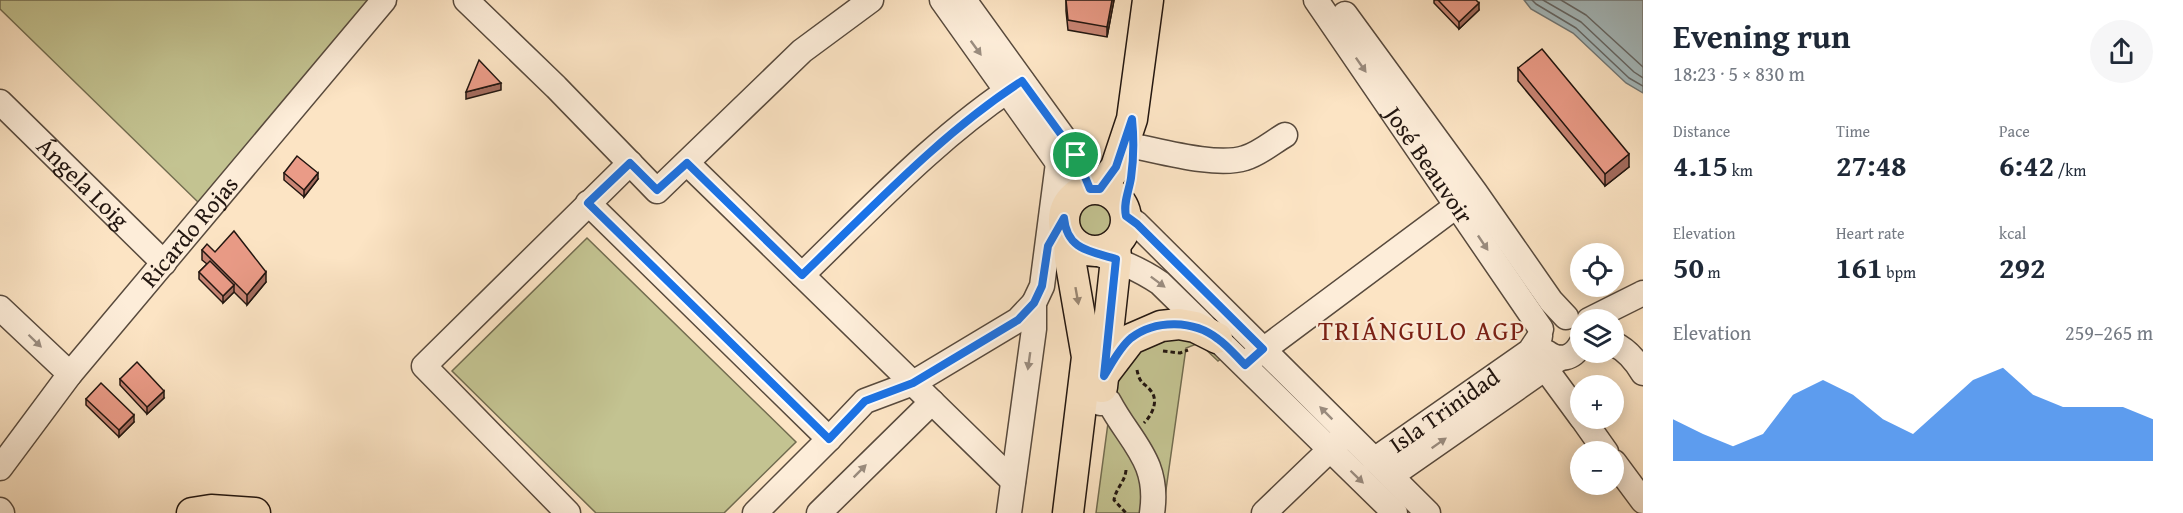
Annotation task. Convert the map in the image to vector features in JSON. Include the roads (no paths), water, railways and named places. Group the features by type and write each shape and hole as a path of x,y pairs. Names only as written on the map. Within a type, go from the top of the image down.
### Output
{"main road":[{"path":"1087,513 1116,252 1123,235 1131,179 1133,132 1148,0"},
{"path":"1095,189 1116,167 1133,132"},
{"path":"1068,513 1088,357 1067,232 1072,199 1080,193 1095,189 1110,192 1118,198 1125,212"},
{"path":"1067,232 1096,251 1106,249 1116,252"},
{"path":"1102,389 1118,353 1131,339 1161,326 1179,324 1195,327 1217,338"},
{"path":"192,513 212,510 255,513"}],"street":[{"name":"Ricardo Rojas","path":"0,468 70,374 384,0"},
{"path":"466,0 657,190 802,51 871,0"},
{"path":"942,0 1076,155 1095,189"},
{"path":"754,513 865,401 913,383 1018,320 1034,303 1067,232 1065,183 1058,163 964,0"},
{"name":"José Beauvoir","path":"1316,0 1466,198 1551,301 1570,318"},
{"name":"José Beauvoir","path":"1335,0 1466,198 1540,333 1543,349 1553,357 1552,363 1570,396"},
{"path":"802,275 928,155 973,116 1015,86"},
{"name":"Ángela Loig","path":"0,102 164,263"},
{"path":"1133,132 1174,154 1229,161 1246,158 1286,135"},
{"path":"568,513 424,366 630,163"},
{"path":"687,163 1013,481"},
{"path":"1058,163 1067,232"},
{"path":"1245,365 1263,349 1466,198"},
{"path":"588,203 829,439"},
{"path":"1125,212 1263,349 1395,513"},
{"path":"1116,252 1160,283 1245,365 1338,442 1382,468 1428,513"},
{"path":"1612,309 1643,293"},
{"path":"1009,513 1034,329 1034,303"},
{"path":"0,308 70,374"},
{"path":"1540,333 1544,324 1554,317 1570,323"},
{"name":"Isla Trinidad","path":"1382,468 1530,351 1540,333"},
{"path":"1624,350 1643,373"},
{"name":"Isla Trinidad","path":"1382,468 1552,363 1570,356"},
{"path":"1102,389 1116,416 1133,437 1147,460 1155,496 1152,513"},
{"path":"819,513 932,402"},
{"path":"1264,513 1338,442"},
{"path":"1624,475 1643,501"}],"water":[{"path":"1524,0 1643,0 1643,93 1626,83 1573,33 1531,9"}],"district":[{"name":"TRIÁNGULO AGP","path":"1422,331"}]}
